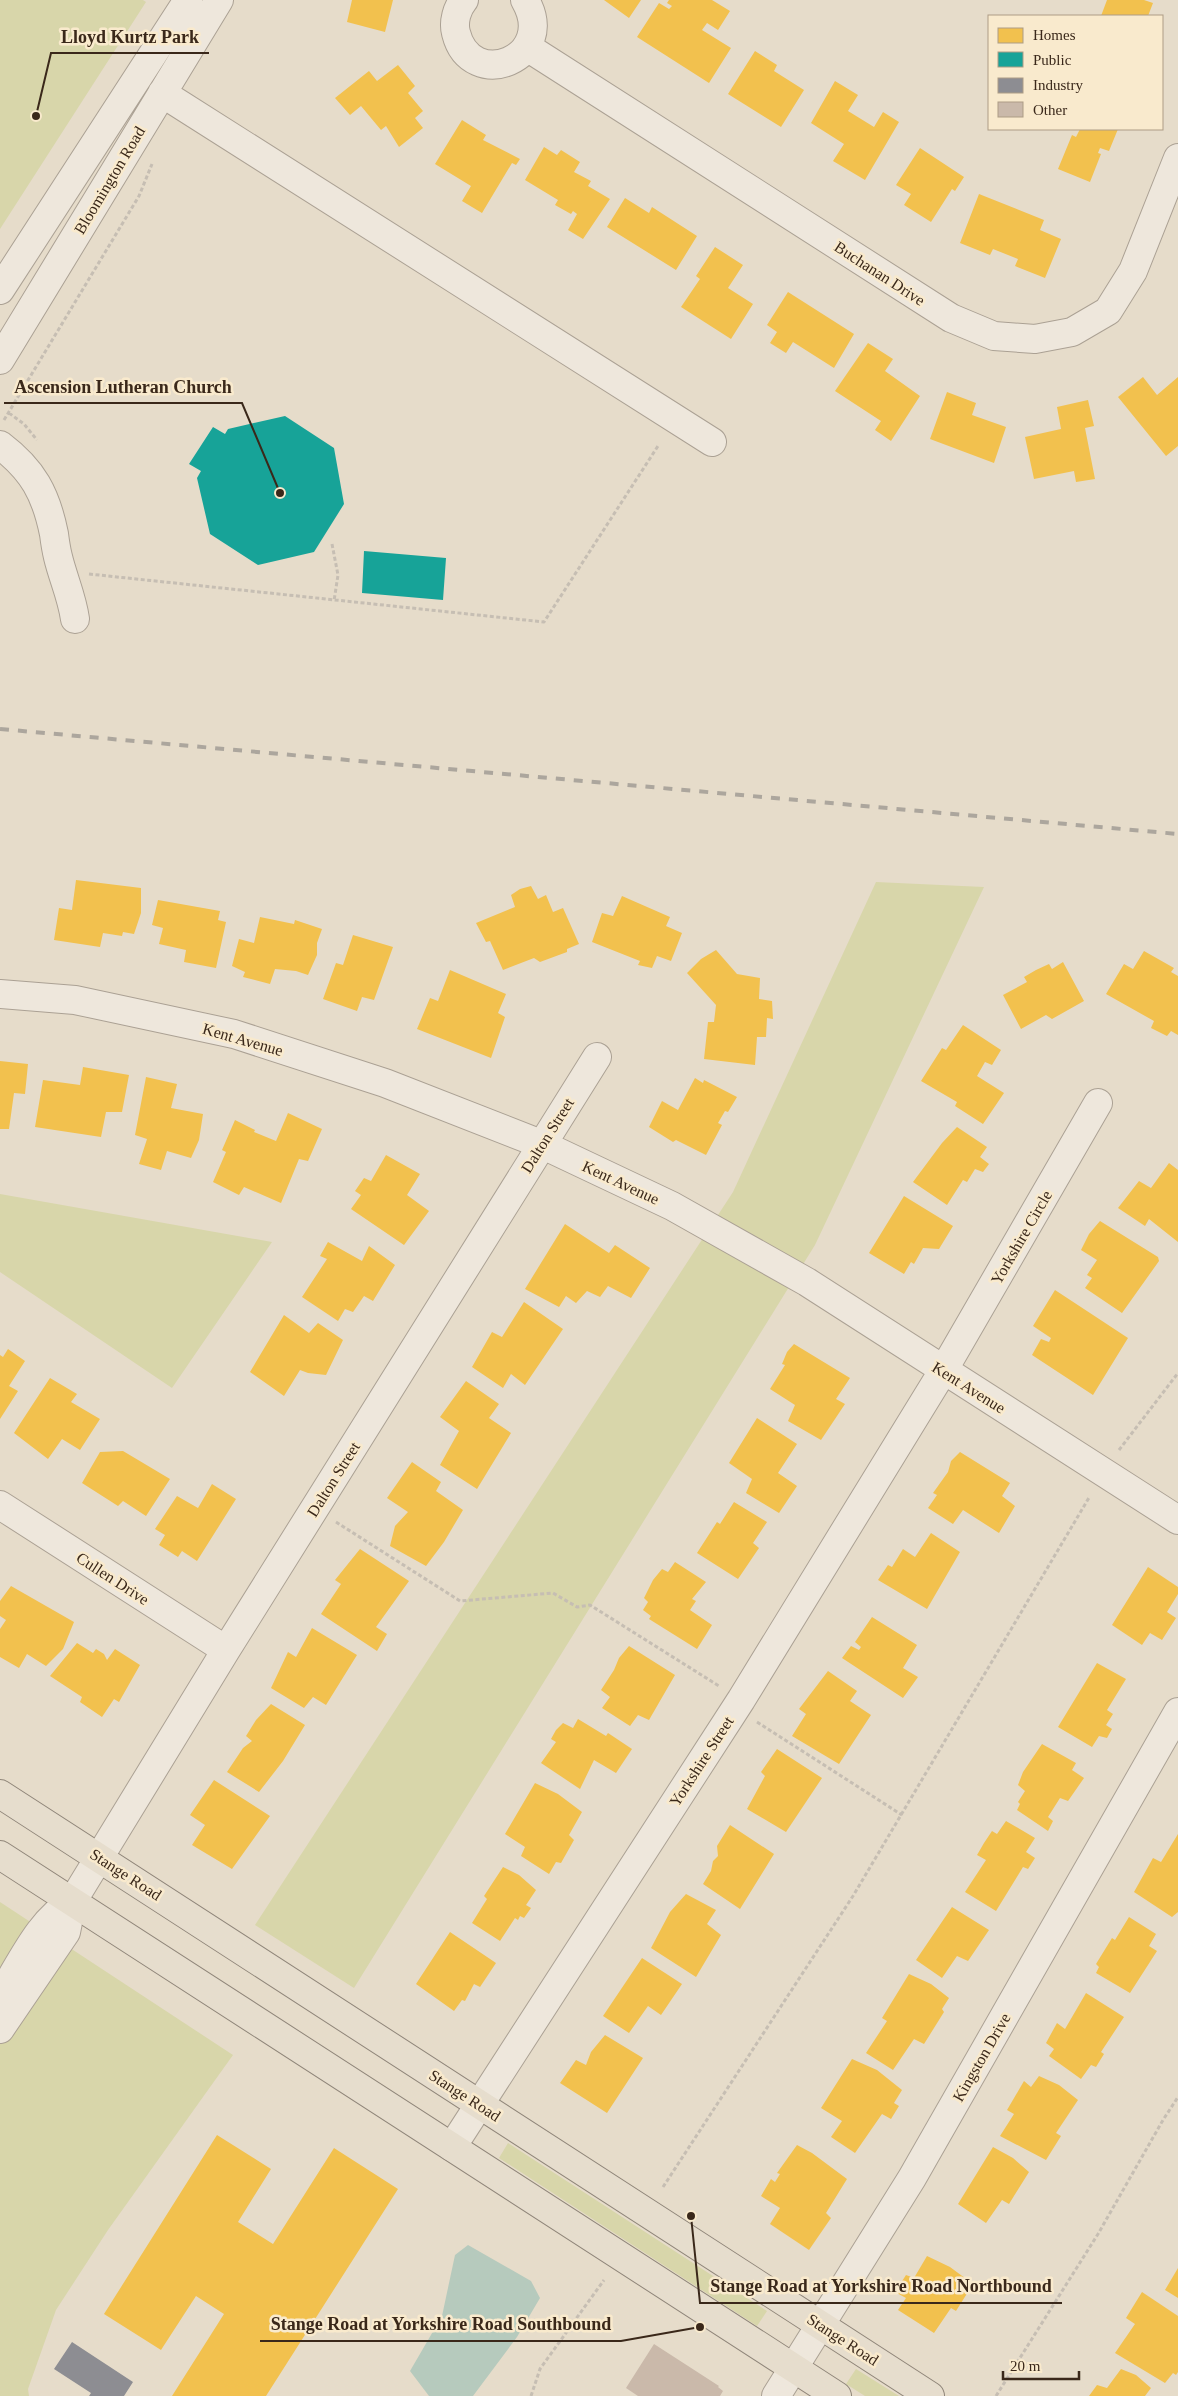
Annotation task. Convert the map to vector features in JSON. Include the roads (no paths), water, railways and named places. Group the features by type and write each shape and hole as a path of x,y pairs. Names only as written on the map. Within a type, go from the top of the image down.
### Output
{"main road":[{"name":"Stange Road","path":"0,1794 930,2396"},
{"path":"0,1855 837,2396"}],"street":[{"name":"Bloomington Road","path":"0,290 188,0"},
{"name":"Bloomington Road","path":"0,360 219,0"},
{"path":"464,0 456,16 455,30 459,43 467,54 478,62 492,65 506,63 518,57 527,47 532,36 534,23 531,11 525,0"},
{"name":"Buchanan Drive","path":"527,47 951,318 994,336 1035,339 1072,332 1108,311 1133,271 1178,158"},
{"path":"162,93 712,442"},
{"path":"0,446 25,465 45,502 57,554 72,597 75,619"},
{"name":"Kent Avenue","path":"0,994 75,1000 234,1034 385,1083 541,1144 672,1206 807,1282 1178,1520"},
{"name":"Dalton Street","path":"72,1902 101,1858 314,1508 541,1144 597,1058"},
{"name":"Yorkshire Circle","path":"943,1371 1098,1103"},
{"name":"Yorkshire Street","path":"452,2148 738,1704 943,1371"},
{"name":"Cullen Drive","path":"0,1506 226,1650"},
{"name":"Kingston Drive","path":"776,2396 912,2178 1178,1712"},
{"path":"0,1996 49,1920 59,1909 72,1902"},
{"path":"0,2029 66,1932 72,1902"}],"railway":[{"path":"0,729 1178,834"}],"place":[{"name":"Lloyd Kurtz Park","path":"36,116"},
{"name":"Ascension Lutheran Church","path":"280,493"},
{"name":"Stange Road at Yorkshire Road Northbound","path":"691,2216"},
{"name":"Stange Road at Yorkshire Road Southbound","path":"700,2327"}]}
